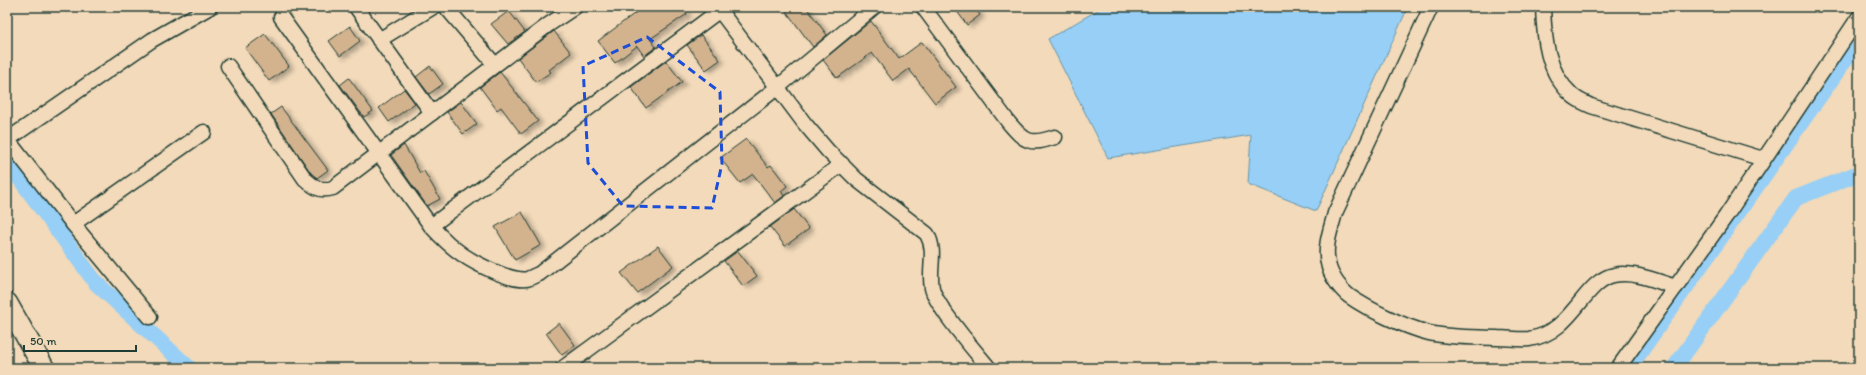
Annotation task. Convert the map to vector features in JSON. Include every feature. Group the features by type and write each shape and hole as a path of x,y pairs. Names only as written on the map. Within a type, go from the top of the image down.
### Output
{"main road":[{"path":"7,303 44,368"}],"street":[{"path":"150,317 72,224 7,140 152,40 210,7"},
{"path":"356,7 432,113"},
{"path":"379,40 433,7"},
{"path":"446,7 495,65"},
{"path":"228,66 305,179 315,188 325,191 333,188 548,25 575,7"},
{"path":"281,17 431,226 445,241 465,257 512,278 526,279 539,274 778,87 874,7"},
{"path":"923,7 1009,124 1022,138 1030,142 1038,142 1055,137"},
{"path":"1431,7 1335,213 1326,245 1328,264 1335,280 1348,295 1395,321 1429,333 1459,337 1528,339 1547,334 1564,321 1603,279 1614,275 1632,274 1676,287"},
{"path":"1543,7 1544,32 1552,67 1561,84 1573,97 1598,108 1763,159"},
{"path":"431,226 720,8 805,124 856,179 927,234 932,243 932,289 939,304 989,368"},
{"path":"1618,368 1726,216 1859,17"},
{"path":"72,224 204,132"},
{"path":"563,368 842,164"}],"highlighted area":[{"path":"647,37 720,92 722,164 712,208 623,206 588,163 583,66"}],"water":[{"path":"1103,7 1408,7 1316,211 1248,184 1251,135 1108,158 1048,39"}],"building":[{"path":"643,7 682,7 687,14 650,39 656,47 644,56 637,46 615,63 598,41"},
{"path":"783,7 806,7 827,35 813,47"},
{"path":"954,7 974,7 980,15 967,25"},
{"path":"509,11 525,32 508,44 491,24"},
{"path":"871,21 899,59 922,42 956,87 935,103 909,69 893,81 872,53 837,78 823,60"},
{"path":"350,26 360,41 340,56 329,41"},
{"path":"554,31 571,53 549,70 551,72 536,82 518,58"},
{"path":"265,34 289,66 269,81 245,48"},
{"path":"701,35 720,60 706,70 687,45"},
{"path":"666,61 682,82 646,108 631,87"},
{"path":"430,66 443,84 429,94 416,77"},
{"path":"500,72 538,121 521,134 501,107 497,110 480,87"},
{"path":"349,78 373,111 364,117 340,85"},
{"path":"404,89 415,103 389,122 379,108"},
{"path":"461,102 477,124 463,134 447,112"},
{"path":"281,107 328,170 317,178 311,173 271,114"},
{"path":"746,139 768,167 771,165 787,186 781,191 784,196 775,203 753,174 740,183 720,158"},
{"path":"404,145 420,173 424,171 440,199 427,206 391,155"},
{"path":"794,209 809,229 785,246 770,227"},
{"path":"522,212 541,245 515,260 495,227"},
{"path":"658,246 673,266 637,293 621,273"},
{"path":"738,251 757,276 743,286 724,261"},
{"path":"559,323 575,345 562,355 546,333"}],"waterway":[{"path":"1629,368 1859,40"},
{"path":"7,161 96,283 189,368"},
{"path":"1674,368 1796,198 1859,173"}]}
